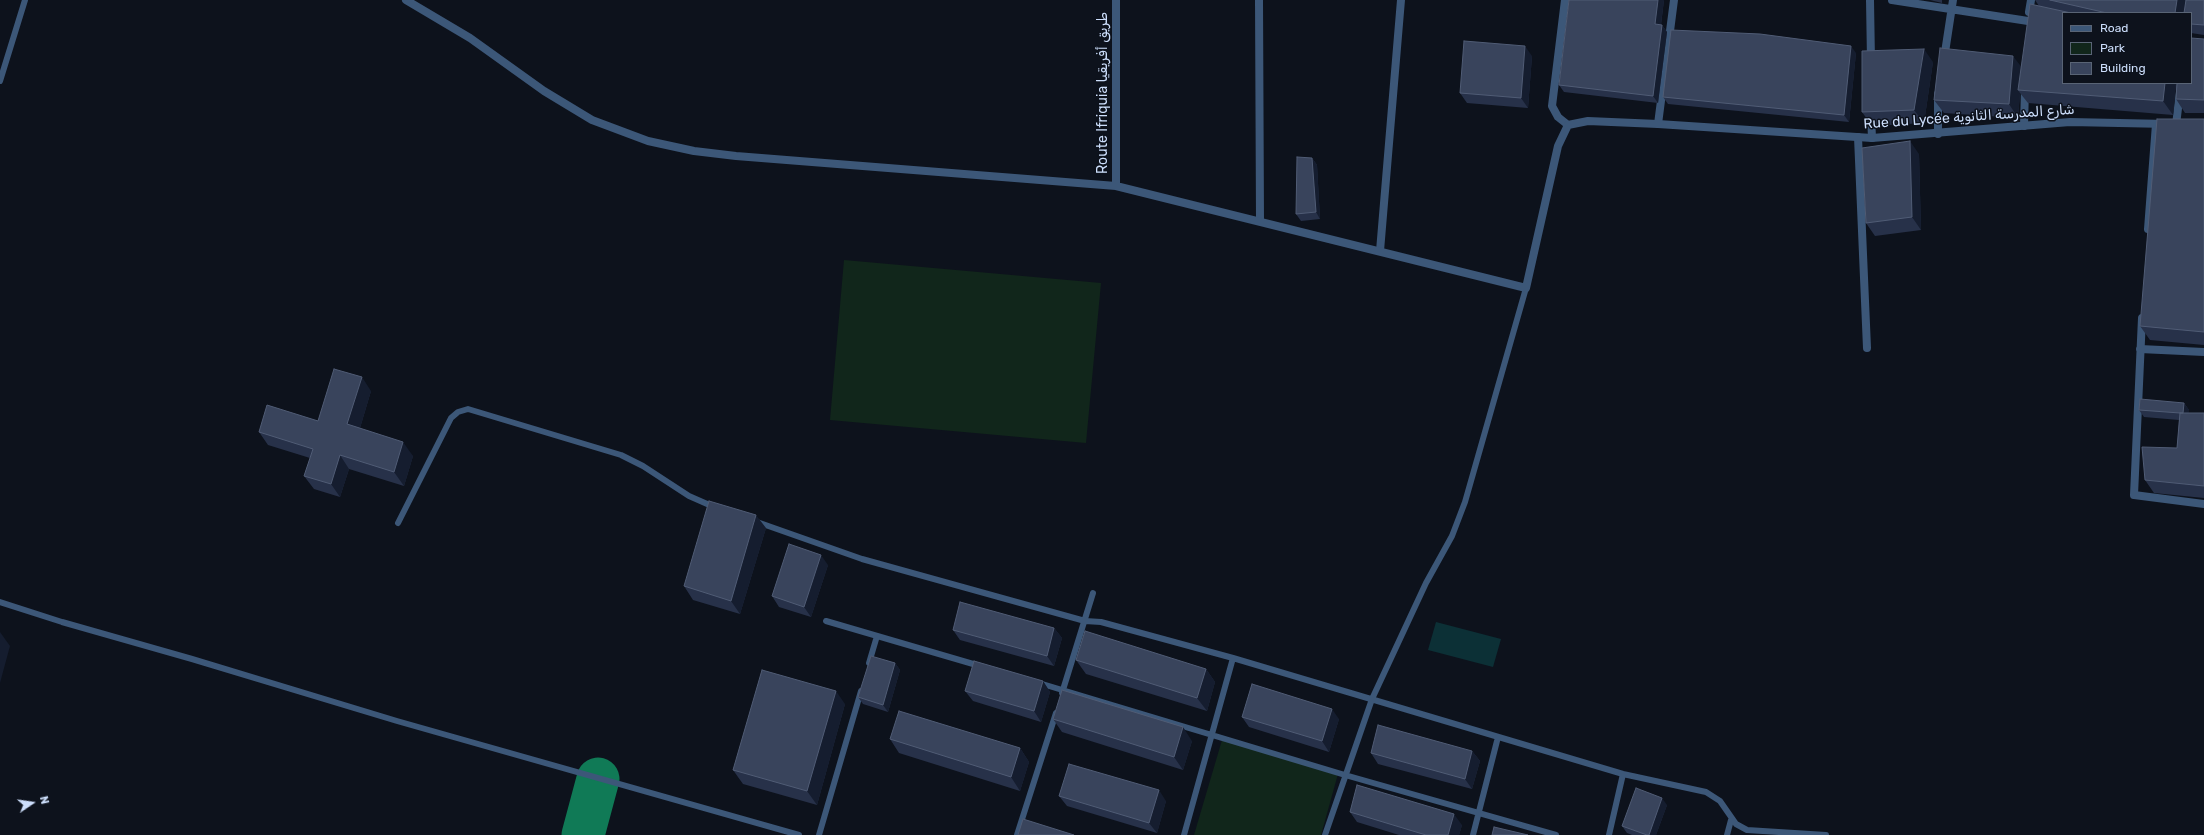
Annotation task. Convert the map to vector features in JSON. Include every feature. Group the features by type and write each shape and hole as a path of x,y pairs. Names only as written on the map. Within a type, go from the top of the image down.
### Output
{"street":[{"path":"408,0 470,38 544,92 592,120 648,141 694,151 736,156 1116,186 1526,288 1558,146 1568,125 1558,117 1552,106 1565,0"},
{"name":"Route Ifriquia طريق أفريقيا","path":"1116,0 1116,186"},
{"path":"1259,0 1260,221"},
{"path":"1380,251 1402,0"},
{"path":"1658,124 1674,0"},
{"path":"1870,0 1871,71"},
{"path":"1892,0 1952,4 2028,25 2031,0"},
{"path":"1943,68 1952,4"},
{"path":"2029,12 2049,16"},
{"path":"2024,126 2026,80"},
{"path":"1938,134 1938,99 1940,83"},
{"name":"Rue du Lycée شارع المدرسة الثانوية","path":"1568,125 1588,121 1872,138 1938,134 2070,122 2179,125 2181,84"},
{"path":"1871,108 1872,138"},
{"path":"2148,240 2156,124"},
{"path":"1858,137 1867,348"},
{"path":"2143,310 2134,495 2204,504"},
{"path":"2140,349 2204,352"}],"lane":[{"path":"0,81 25,0"},
{"path":"1325,835 1372,699 1426,583 1449,541 1463,508 1526,288"},
{"path":"398,524 451,418 458,412 468,409 622,456 643,466 689,496 724,511"},
{"path":"753,521 862,559 1085,621 1101,622 1233,658 1623,774 1710,794 1720,801 1731,820 1741,827 1753,831 1826,835"},
{"path":"1060,698 1093,593"},
{"path":"0,602 62,622 192,659 404,723 799,835"},
{"path":"826,621 988,669"},
{"path":"868,666 877,636"},
{"path":"1184,835 1233,658"},
{"path":"819,835 864,682"},
{"path":"1033,682 1345,775 1556,835"},
{"path":"1017,835 1058,706"},
{"path":"1474,835 1498,737"},
{"path":"1609,835 1623,774"},
{"path":"1727,835 1731,820"}],"green space":[{"path":"844,260 1101,283 1086,443 830,420"},
{"path":"1222,740 1338,774 1321,835 1194,835"}],"shaded area":[{"path":"1436,622 1501,639 1493,667 1428,650"}],"building":[{"path":"1569,0 1658,0 1655,24 1662,25 1653,96 1559,85"},
{"path":"2050,0 2177,0 2175,12 2103,12"},
{"path":"2186,0 2204,0 2204,25 2192,24 2192,12 2184,12"},
{"path":"2030,4 2066,12 2062,12 2062,84 2165,84 2163,101 2018,90"},
{"path":"1671,30 1760,34 1851,46 1844,115 1663,97"},
{"path":"2192,38 2204,39 2204,100 2176,99 2177,84 2192,84"},
{"path":"1464,41 1525,46 1521,98 1460,93"},
{"path":"1940,48 2013,56 2009,104 1934,100"},
{"path":"1924,49 1914,110 1862,112 1862,51"},
{"path":"2157,119 2204,119 2204,332 2140,326"},
{"path":"1910,141 1912,217 1866,223 1862,148"},
{"path":"1297,157 1312,158 1316,212 1296,214"},
{"path":"334,369 362,377 347,424 403,442 394,472 340,455 331,484 304,476 313,449 259,432 267,405 318,421"},
{"path":"2140,399 2184,403 2183,413 2139,410"},
{"path":"2180,413 2204,413 2204,486 2145,480 2142,447 2177,448"},
{"path":"709,501 756,515 731,601 684,586"},
{"path":"789,544 821,555 804,607 772,596"},
{"path":"960,602 1054,628 1047,656 953,630"},
{"path":"1085,631 1206,669 1197,698 1076,660"},
{"path":"871,656 895,663 883,705 858,697"},
{"path":"974,661 1043,681 1034,711 965,691"},
{"path":"762,670 836,691 807,791 733,770"},
{"path":"1252,684 1332,709 1322,741 1242,717"},
{"path":"1062,690 1183,727 1174,757 1053,719"},
{"path":"899,711 1020,748 1011,777 890,739"},
{"path":"1378,725 1472,751 1465,779 1371,753"},
{"path":"1069,764 1159,790 1149,823 1059,796"},
{"path":"1357,785 1454,814 1448,835 1426,835 1350,812"},
{"path":"1636,788 1662,798 1649,835 1622,826"},
{"path":"1023,819 1074,835 1018,835"},
{"path":"1494,827 1528,835 1492,835"}],"taxiway":[{"path":"583,835 598,779"}]}
